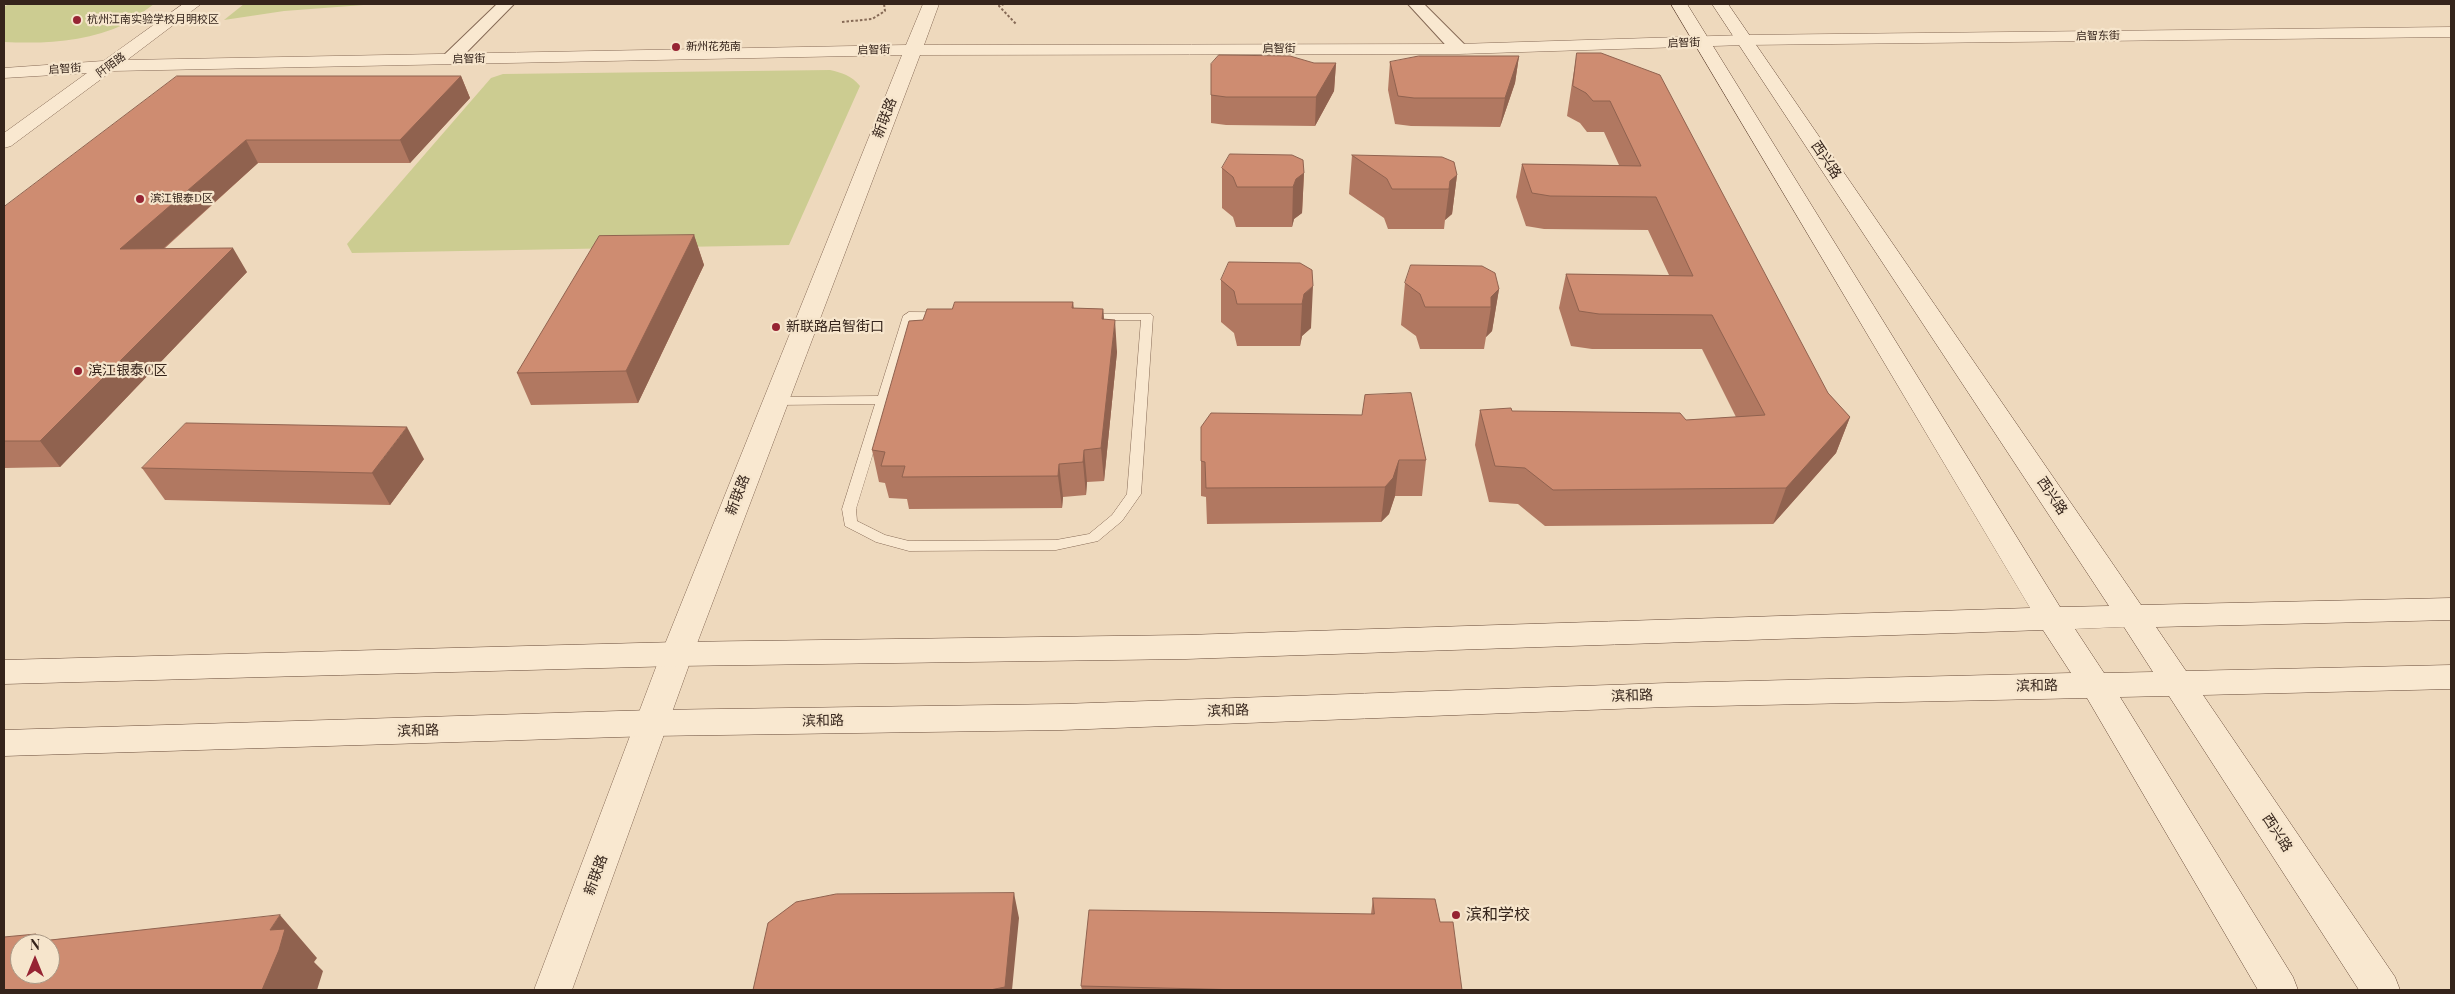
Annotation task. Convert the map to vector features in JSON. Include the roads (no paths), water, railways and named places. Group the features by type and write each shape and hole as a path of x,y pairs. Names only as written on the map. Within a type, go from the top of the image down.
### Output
{"main road":[{"name":"阡陌路","path":"4,142 192,4"},
{"name":"新联路","path":"553,990 677,654 931,4"},
{"path":"1679,4 2052,619 2095,684 2279,990"},
{"name":"西兴路","path":"1720,4 2178,684 2381,990"},
{"name":"启智东街","path":"1745,40 2451,32"},
{"name":"启智街","path":"4,73 110,66 912,50 1459,48 1701,43 1745,40"},
{"path":"4,672 677,654 1186,647 2132,616 2451,609"},
{"name":"滨和路","path":"4,743 652,723 1062,717 1667,695 2451,677"}],"street":[{"path":"450,59 506,4"},
{"path":"1416,4 1459,48"}],"lane":[{"path":"909,316 1147,316 1134,494 1117,518 1094,538 1056,545 909,546 881,539 850,524 849,509 882,400 909,316"},
{"path":"775,401 882,400"}],"place":[{"name":"杭州江南实验学校月明校区","path":"77,20"},
{"name":"新州花苑南","path":"676,47"},
{"name":"滨江银泰D区","path":"140,199"},
{"name":"新联路启智街口","path":"776,327"},
{"name":"滨江银泰C区","path":"78,371"},
{"name":"滨和学校","path":"1456,915"}]}
